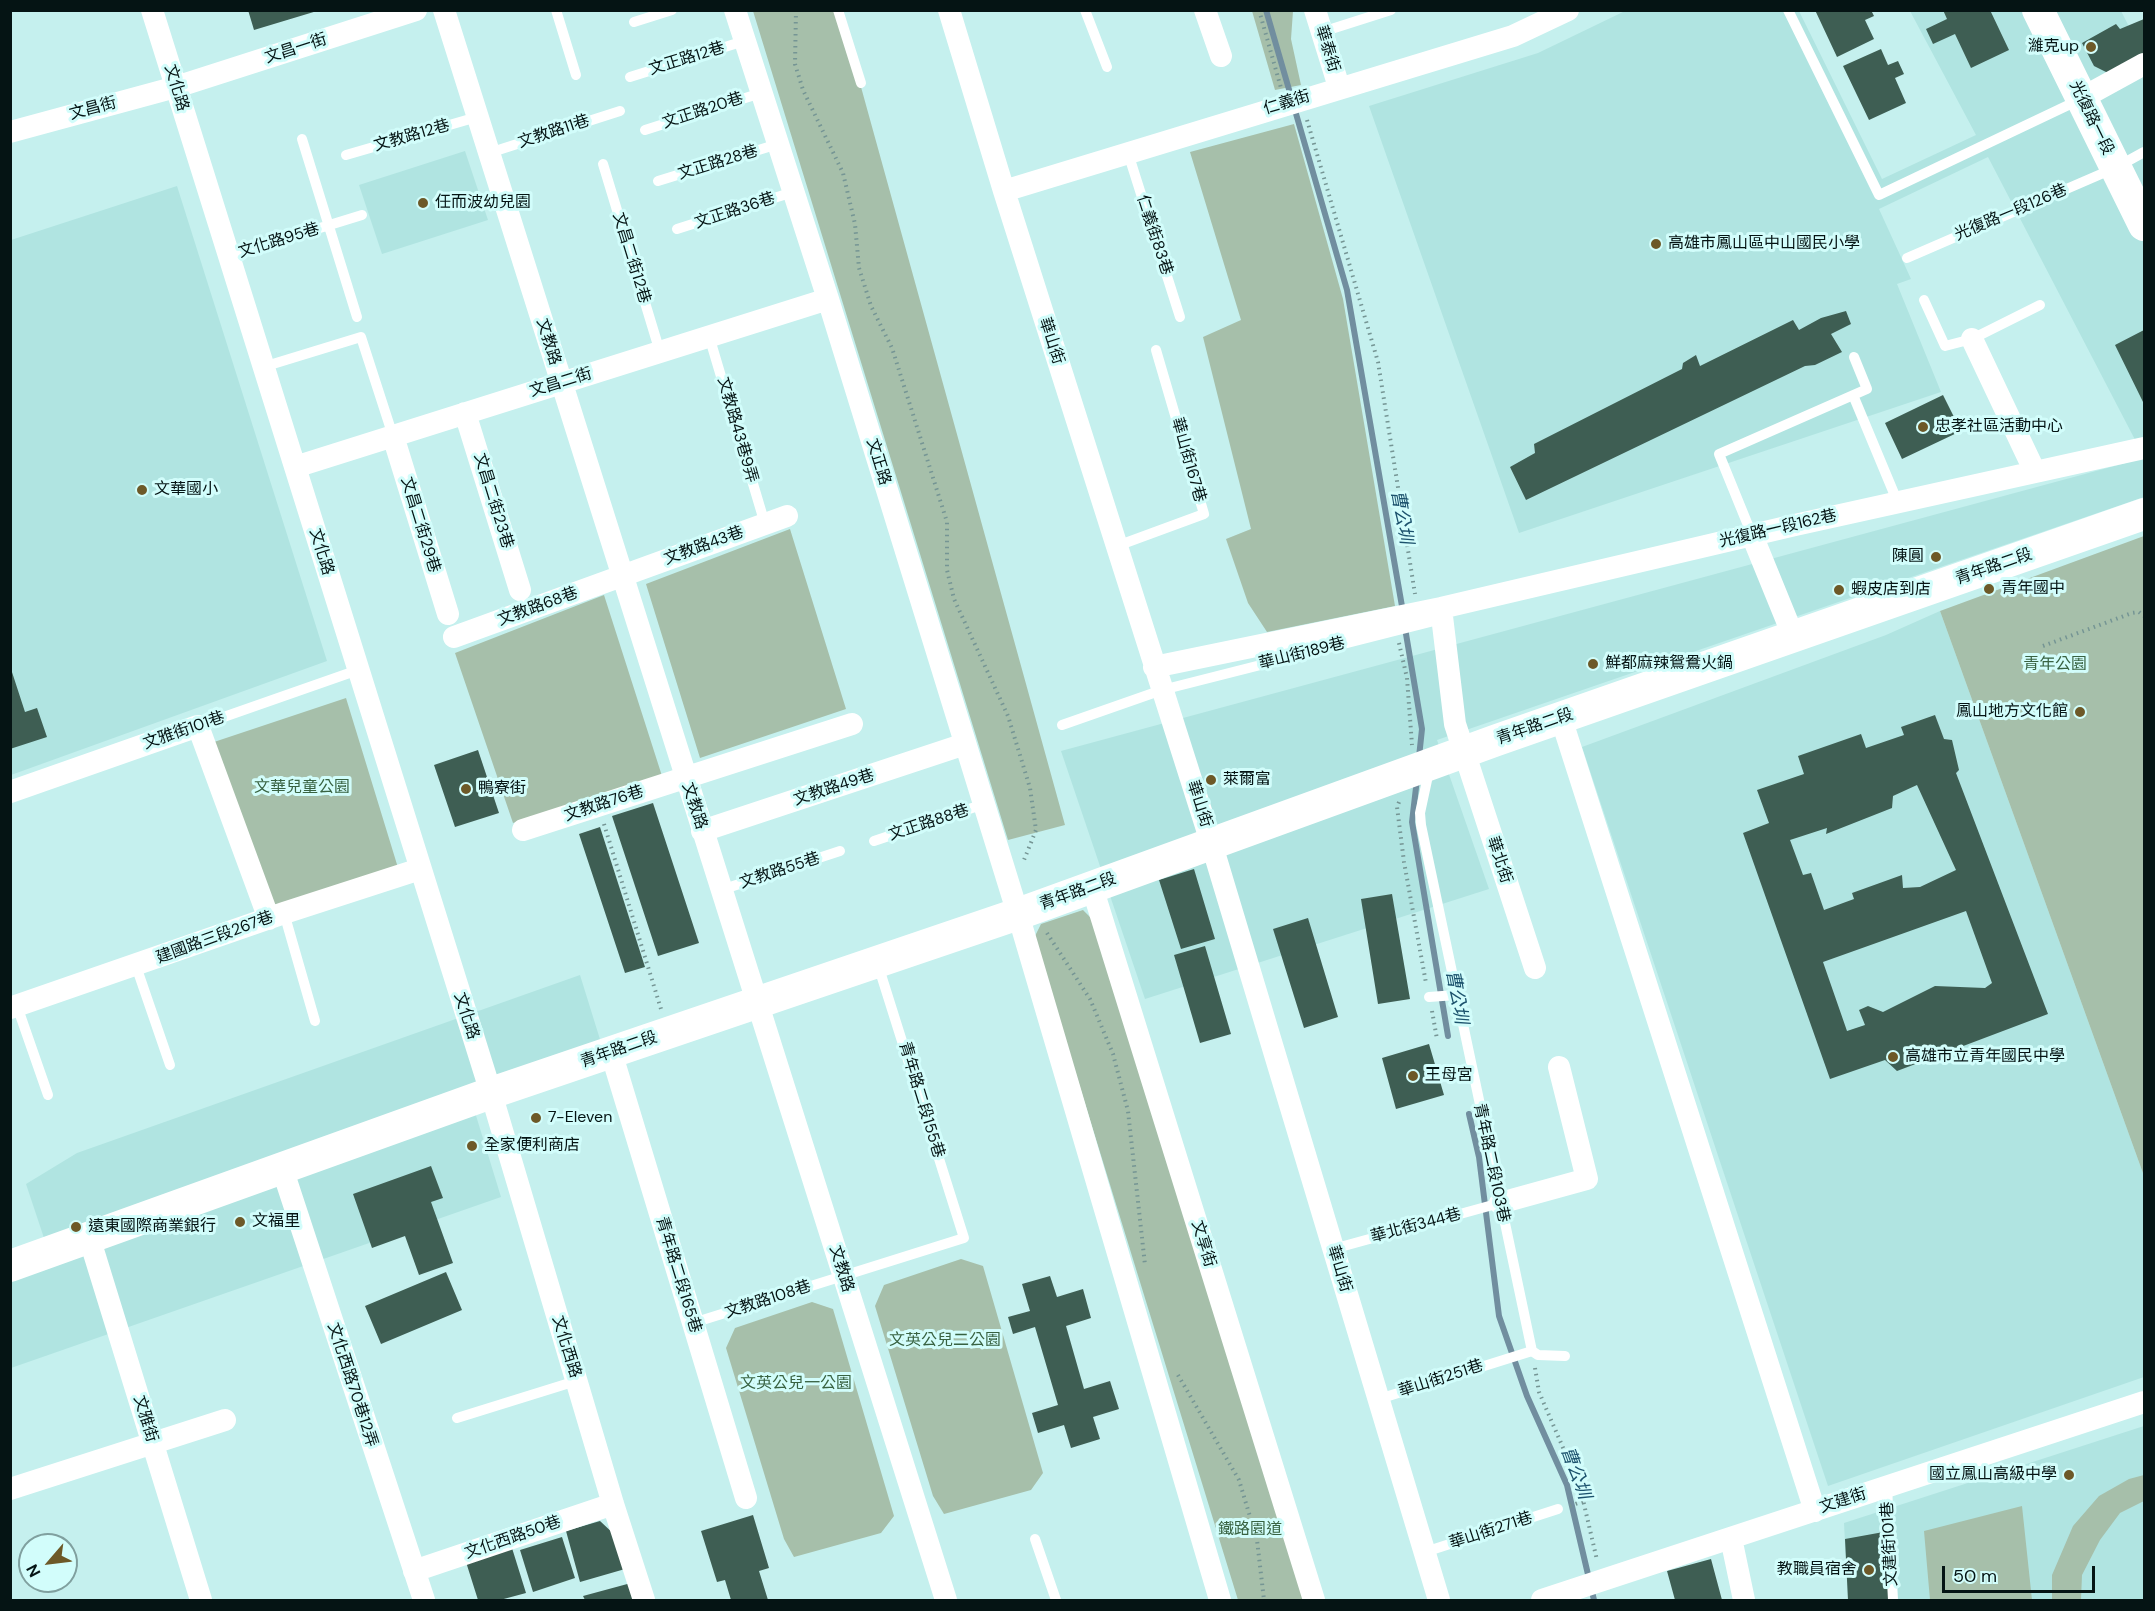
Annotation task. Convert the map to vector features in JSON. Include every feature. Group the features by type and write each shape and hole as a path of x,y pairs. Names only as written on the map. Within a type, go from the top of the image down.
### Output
{"street":[{"name":"文化路","path":"152,10 490,1093"},
{"name":"文昌一街","path":"176,87 362,19 416,10"},
{"name":"文教路","path":"444,10 621,577 758,1002 946,1600"},
{"name":"文正路","path":"735,10 828,299 1018,914"},
{"name":"華山街","path":"949,10 1004,191 1211,842 1439,1600"},
{"path":"1205,10 1221,56"},
{"name":"華泰街","path":"1315,10 1339,87"},
{"name":"光復路一段","path":"2038,10 2145,225"},
{"name":"仁義街","path":"1004,191 1339,87 1514,36 1565,11"},
{"path":"2082,98 2145,64"},
{"name":"文昌街","path":"10,132 176,87"},
{"name":"文昌二街","path":"294,467 828,299"},
{"path":"1972,339 2035,472"},
{"name":"文昌二街23巷","path":"465,413 520,590"},
{"name":"文昌二街29巷","path":"393,436 448,614"},
{"name":"光復路一段162巷","path":"1154,667 1406,622 1752,535 2145,448"},
{"name":"青年路二段","path":"10,1266 490,1093 1018,914 1211,842 2145,514"},
{"name":"文教路43巷","path":"621,577 787,516"},
{"path":"1752,535 1794,638"},
{"name":"文教路68巷","path":"454,637 621,577"},
{"name":"華北街","path":"1442,613 1455,724 1535,968"},
{"path":"1561,718 1815,1510"},
{"name":"文教路76巷","path":"523,830 852,724"},
{"path":"198,726 277,916"},
{"name":"文雅街101巷","path":"10,792 198,726"},
{"name":"文教路49巷","path":"702,831 965,744"},
{"name":"建國路三段267巷","path":"13,1001 136,966 420,869"},
{"name":"文享街","path":"1092,887 1314,1600"},
{"path":"1018,914 1220,1600"},
{"name":"青年路二段165巷","path":"611,1052 746,1498"},
{"path":"1497,1204 1587,1179 1559,1067"},
{"name":"文化西路","path":"490,1093 644,1600"},
{"name":"文化西路70巷12弄","path":"282,1168 424,1600"},
{"name":"文雅街","path":"89,1237 201,1600"},
{"name":"文建街","path":"1551,1599 2145,1402"},
{"path":"10,1489 225,1420"},
{"name":"文化西路50巷","path":"414,1571 613,1504"},
{"path":"1731,1538 1744,1600"}],"lane":[{"path":"556,10 576,75"},
{"path":"634,22 672,10"},
{"path":"838,10 861,83"},
{"path":"1085,10 1107,67"},
{"path":"1322,32 1391,10"},
{"path":"1788,10 1879,195 2082,98"},
{"name":"文正路12巷","path":"630,77 744,41"},
{"name":"文正路20巷","path":"645,130 761,93"},
{"name":"文教路11巷","path":"489,153 620,111"},
{"name":"文教路12巷","path":"346,155 477,117"},
{"name":"文化路95巷","path":"302,139 357,317"},
{"name":"文正路28巷","path":"658,181 778,144"},
{"name":"光復路一段126巷","path":"1907,258 2115,168 2145,152"},
{"name":"仁義街83巷","path":"1128,153 1180,316"},
{"name":"文昌二街12巷","path":"603,164 660,352"},
{"name":"文正路36巷","path":"677,229 793,192"},
{"name":"文化路95巷","path":"229,256 362,215"},
{"path":"1924,300 1945,346 1972,339 2040,305"},
{"name":"文教路43巷9弄","path":"709,336 765,524"},
{"path":"263,367 361,337 393,436"},
{"name":"華山街167巷","path":"1116,546 1204,514 1156,350"},
{"path":"1752,535 1719,454 1867,389 1854,357"},
{"path":"1853,395 1898,502"},
{"name":"華山街189巷","path":"1062,725 1162,690 1406,622"},
{"name":"文雅街101巷","path":"198,726 358,670"},
{"name":"青年路二段103巷","path":"1420,768 1421,825 1527,1352"},
{"name":"文正路88巷","path":"874,841 984,804"},
{"name":"文教路55巷","path":"721,891 840,851"},
{"path":"277,916 315,1021"},
{"name":"青年路二段155巷","path":"878,962 964,1238"},
{"path":"136,966 170,1065"},
{"path":"1429,997 1456,995"},
{"path":"13,1001 48,1095"},
{"name":"華北街344巷","path":"1333,1249 1497,1204"},
{"name":"文教路108巷","path":"693,1323 964,1238"},
{"path":"1527,1352 1538,1355 1566,1356"},
{"name":"華山街251巷","path":"1378,1399 1527,1352"},
{"path":"457,1418 576,1381"},
{"name":"文建街101巷","path":"1887,1487 1893,1600"},
{"name":"華山街271巷","path":"1425,1552 1558,1509"},
{"path":"1035,1539 1056,1600"}],"path":[{"path":"796,10 795,64 803,90 843,173 855,224 859,268 871,306 892,348 946,522 948,570 954,599 1008,717 1030,788 1036,830 1023,861"},
{"path":"1258,10 1293,101 1378,362 1406,622 1407,678 1413,739 1420,768 1397,807 1404,862 1437,1039"},
{"path":"2043,646 2132,613 2139,612 2145,616"},
{"path":"599,806 669,1033"},
{"path":"1045,929 1090,999 1113,1054 1128,1111 1147,1275"},
{"path":"1527,1352 1539,1392 1580,1486 1594,1583"},
{"path":"1175,1371 1239,1480 1257,1540 1264,1600"}],"shaded area":[{"name":"高雄市鳳山區中山國民小學","path":"1625,11 1799,11 1882,179 1976,135 1910,11 2121,11 2144,56 2144,457 1988,157 1879,209 1911,279 1897,284 1941,392 1519,533 1369,106 1538,53"},
{"name":"任而波幼兒園","path":"465,151 488,220 382,254 359,185"},
{"name":"文華國小","path":"177,186 327,661 11,775 11,240"},
{"path":"2144,458 2144,497 1437,740 1489,889 1145,999 1061,751"},
{"name":"高雄市立青年國民中學","path":"1940,611 2144,1176 2144,1377 1828,1486 1582,747 1886,635"},
{"path":"580,975 603,1049 470,1096 501,1197 11,1368 10,1253 45,1241 26,1184 77,1153"},
{"name":"國立鳳山高級中學","path":"2144,1426 2144,1600 1848,1600 1844,1523"}],"green space":[{"path":"753,11 840,11 1065,825 1008,840"},
{"path":"1252,11 1293,11 1291,39 1301,85 1275,90"},
{"path":"1294,124 1343,299 1395,606 1267,632 1248,603 1226,539 1251,529 1203,337 1241,320 1190,152"},
{"path":"790,529 846,709 700,758 646,584"},
{"name":"青年公園","path":"2144,536 2144,1176 1940,611"},
{"path":"604,595 662,776 513,823 455,653"},
{"name":"文華兒童公園","path":"346,698 399,871 275,913 211,743"},
{"name":"鐵路園道","path":"1083,910 1093,920 1306,1600 1238,1600 1034,938 1041,924"},
{"name":"文英公兒二公園","path":"961,1259 983,1266 1043,1473 1031,1490 944,1514 933,1496 875,1306 884,1285"},
{"name":"文英公兒一公園","path":"812,1302 833,1309 894,1516 881,1533 794,1557 784,1539 726,1348 735,1328"},
{"path":"2144,1475 2144,1501 2120,1513 2100,1540 2082,1575 2081,1600 2052,1600 2052,1575 2073,1526 2099,1496 2129,1479"},
{"path":"2022,1506 2032,1600 1930,1600 1924,1531"}],"building":[{"path":"248,10 317,10 317,11 254,30"},
{"path":"1815,10 1871,10 1874,16 1865,20 1874,39 1837,57"},
{"path":"1943,10 1990,10 2009,50 1971,68 1955,34 1933,44 1926,29 1947,19"},
{"path":"2144,19 2144,55 2110,74 2094,66 2082,43 2116,24 2120,29"},
{"path":"1881,49 1888,65 1898,61 1904,74 1895,78 1906,103 1869,120 1843,66"},
{"path":"1846,311 1851,324 1831,334 1842,352 1815,365 1805,366 1526,500 1510,467 1535,453 1534,444 1682,369 1683,363 1696,355 1700,366 1793,320 1799,330 1821,318"},
{"path":"2144,330 2144,404 2115,345"},
{"name":"忠孝社區活動中心","path":"1943,395 1961,431 1902,459 1885,423"},
{"path":"11,669 25,712 37,708 47,737 10,749"},
{"path":"1935,715 1944,739 1952,740 1959,770 1956,773 2048,1014 1897,1071 1885,1060 1830,1079 1743,833 1769,823 1757,790 1804,774 1798,756 1861,734 1866,748 1904,735 1901,727","holes":["1917,785 1956,870 1920,887 1903,888 1902,875 1852,893 1854,899 1824,910 1811,873 1803,875 1790,840 1827,828 1826,834 1892,808 1893,796","1966,911 1992,983 1985,988 1935,986 1883,1012 1868,1006 1859,1010 1865,1025 1847,1031 1823,962"]},
{"name":"鴨寮街","path":"478,750 499,813 455,827 434,765"},
{"path":"653,803 699,943 658,956 612,816"},
{"path":"600,827 645,967 625,973 579,834"},
{"path":"1194,869 1215,939 1181,949 1159,880"},
{"path":"1392,894 1410,999 1378,1004 1361,899"},
{"path":"1308,918 1338,1017 1304,1028 1273,929"},
{"path":"1205,946 1231,1034 1200,1043 1174,955"},
{"name":"王母宮","path":"1429,1044 1444,1095 1396,1109 1382,1058"},
{"path":"431,1166 443,1198 431,1202 453,1263 419,1275 405,1236 372,1248 353,1194"},
{"path":"446,1272 462,1310 381,1344 365,1306"},
{"path":"1050,1276 1057,1297 1083,1289 1091,1318 1066,1326 1084,1389 1110,1381 1119,1409 1093,1417 1100,1439 1071,1448 1064,1425 1038,1433 1032,1413 1058,1405 1035,1327 1013,1334 1008,1317 1030,1311 1022,1284"},
{"path":"753,1515 769,1568 759,1571 768,1600 731,1600 725,1580 717,1582 701,1531"},
{"path":"600,1521 616,1536 625,1569 580,1582 566,1531"},
{"name":"教職員宿舍","path":"1889,1531 1893,1600 1848,1600 1845,1539"},
{"path":"562,1537 575,1578 533,1592 520,1550"},
{"path":"512,1548 526,1593 500,1600 478,1600 466,1562"},
{"path":"1711,1559 1722,1600 1675,1600 1667,1571"},
{"path":"631,1583 636,1600 585,1600 583,1596"}],"waterway":[{"name":"曹公圳","path":"1266,10 1347,290 1403,612"},
{"name":"曹公圳","path":"1405,628 1422,729 1419,757"},
{"name":"曹公圳","path":"1417,779 1412,822 1448,1036"},
{"name":"曹公圳","path":"1469,1114 1479,1157 1499,1316 1527,1396 1567,1485 1594,1600"}],"place":[{"name":"濰克up","path":"2091,47"},
{"name":"任而波幼兒園","path":"423,203"},
{"name":"高雄市鳳山區中山國民小學","path":"1656,244"},
{"name":"忠孝社區活動中心","path":"1923,427"},
{"name":"文華國小","path":"142,490"},
{"name":"陳圓","path":"1936,557"},
{"name":"青年國中","path":"1989,589"},
{"name":"蝦皮店到店","path":"1839,590"},
{"name":"鮮都麻辣鴛鴦火鍋","path":"1593,664"},
{"name":"鳳山地方文化館","path":"2080,712"},
{"name":"萊爾富","path":"1211,780"},
{"name":"鴨寮街","path":"466,789"},
{"name":"高雄市立青年國民中學","path":"1893,1057"},
{"name":"王母宮","path":"1413,1076"},
{"name":"7-Eleven","path":"536,1118"},
{"name":"全家便利商店","path":"472,1146"},
{"name":"文福里","path":"240,1222"},
{"name":"遠東國際商業銀行","path":"76,1227"},
{"name":"國立鳳山高級中學","path":"2069,1475"},
{"name":"教職員宿舍","path":"1869,1570"}]}
